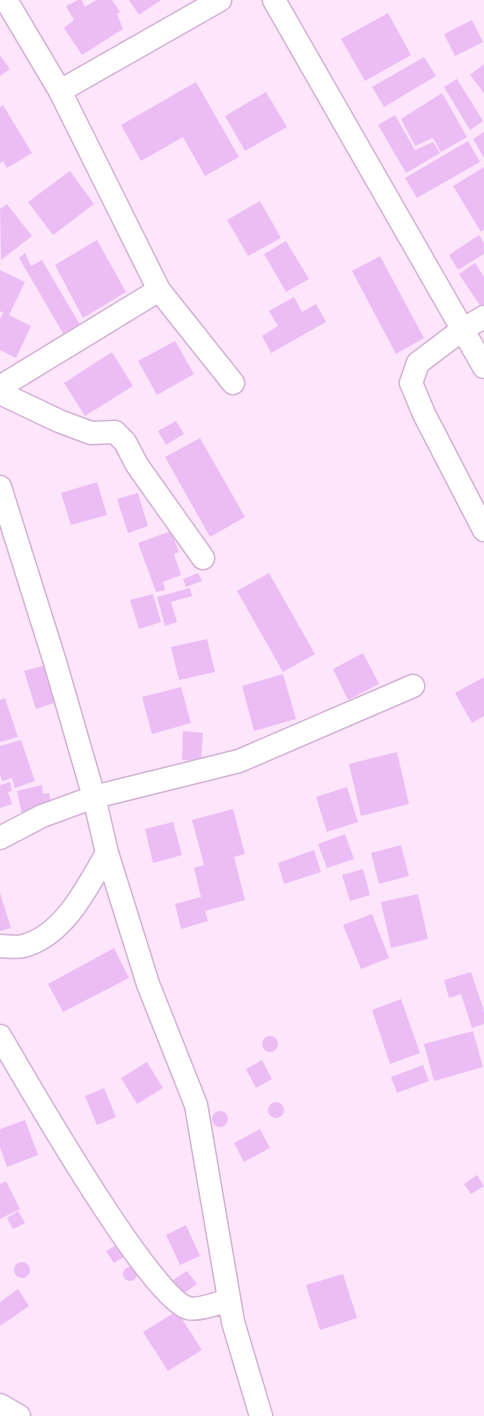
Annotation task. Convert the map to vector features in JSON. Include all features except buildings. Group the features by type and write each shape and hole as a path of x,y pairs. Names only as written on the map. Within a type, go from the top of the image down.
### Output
{"street":[{"path":"60,91 220,0"},
{"path":"274,0 484,367"},
{"path":"7,15 60,91 159,290 233,383"},
{"path":"0,387 159,290"},
{"path":"484,317 462,329 418,364 411,383 424,414 484,530"},
{"path":"0,393 59,421 91,433 115,432 125,442 137,465 203,558"},
{"path":"0,487 55,662 94,797 107,853 148,984 196,1106 232,1322 261,1416"},
{"path":"0,838 42,816 94,797 239,762 413,686"},
{"path":"0,946 21,947 35,942 57,927 81,898 107,853"},
{"path":"0,1036 34,1095 125,1238 157,1282 175,1300 188,1308 210,1306 229,1300"},
{"path":"0,1405 19,1416"}]}
